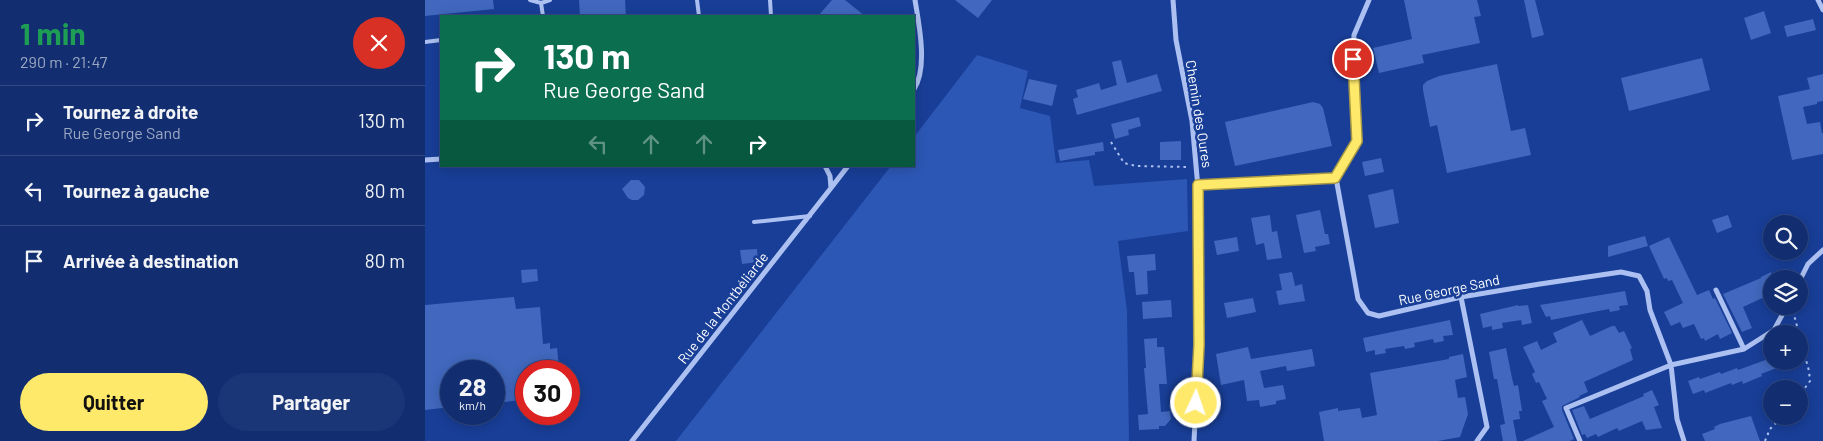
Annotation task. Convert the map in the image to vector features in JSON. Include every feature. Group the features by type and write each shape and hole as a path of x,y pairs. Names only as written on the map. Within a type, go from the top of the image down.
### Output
{"street":[{"path":"915,87 921,70 921,46 916,0"},
{"name":"Chemin des Oures","path":"1173,0 1176,40 1192,121 1198,185 1199,345 1194,441"},
{"path":"1198,185 1335,178 1357,141 1353,59 1354,35 1369,0"},
{"path":"1818,0 1823,10"},
{"path":"425,160 440,159"},
{"path":"826,167 830,176 831,188"},
{"name":"Rue de la Montbéliarde","path":"632,441 847,167"},
{"name":"Rue George Sand","path":"1335,178 1358,299 1368,313 1379,316 1461,297 1621,272 1639,276 1647,291 1651,310 1671,365 1677,419 1684,441"},
{"path":"1804,270 1807,264 1823,250"},
{"path":"1716,290 1744,349"},
{"path":"1461,297 1487,427 1477,441"},
{"path":"1580,441 1566,408 1671,365 1744,349 1774,330 1782,315"}],"lane":[{"path":"530,0 541,3 550,0"},
{"path":"697,0 699,15"},
{"path":"770,0 771,15"},
{"path":"541,3 543,15"},
{"path":"425,42 440,40"},
{"path":"754,222 810,216"}],"path":[{"path":"1111,142 1124,163 1136,166 1197,167"},
{"path":"1794,315 1809,371 1808,382"},
{"path":"1765,441 1770,429 1774,425"}],"shaded area":[{"path":"977,55 1028,71 1020,108 1050,116 1056,163 1089,160 1094,186 1187,179 1188,231 1118,241 1127,311 1129,441 676,441 890,167 915,167 915,136"}],"building":[{"path":"425,0 493,0 494,9 425,16"},
{"path":"579,0 625,0 626,15 580,15"},
{"path":"832,0 845,0 864,15 819,15"},
{"path":"955,0 992,0 978,18"},
{"path":"1404,0 1477,0 1481,16 1474,17 1480,43 1422,55 1424,63 1379,73 1373,48 1412,39"},
{"path":"1524,0 1535,0 1544,35 1532,38"},
{"path":"1764,11 1771,33 1751,40 1744,18"},
{"path":"1813,19 1816,30 1787,37 1784,26"},
{"path":"1702,58 1710,90 1629,111 1621,78"},
{"path":"1121,60 1127,83 1157,74 1162,91 1077,115 1073,99 1078,97 1076,90 1099,83 1101,90 1117,85 1112,62"},
{"path":"1497,64 1511,131 1525,128 1531,155 1447,173 1437,125 1430,127 1423,85 1427,81 1439,76"},
{"path":"1823,74 1823,101 1803,107 1807,124 1820,122 1823,133 1823,154 1792,160 1778,96 1810,89 1807,78"},
{"path":"1029,79 1057,85 1052,106 1023,99"},
{"path":"1313,102 1320,104 1323,108 1332,146 1235,166 1225,122"},
{"path":"1139,117 1141,126 1128,130 1129,135 1115,139 1111,124"},
{"path":"1181,141 1181,160 1160,160 1160,142"},
{"path":"1103,142 1104,151 1095,152 1095,155 1060,161 1058,150"},
{"path":"1381,158 1384,172 1365,176 1362,162"},
{"path":"631,180 639,180 645,187 644,195 638,200 628,198 622,189"},
{"path":"1393,189 1399,223 1375,228 1368,195"},
{"path":"1320,210 1325,234 1328,234 1330,244 1315,247 1316,251 1304,253 1296,215"},
{"path":"1270,215 1272,232 1277,231 1282,258 1267,260 1264,243 1256,245 1251,218"},
{"path":"1728,215 1732,227 1717,233 1712,220"},
{"path":"1645,236 1648,246 1608,257 1608,246"},
{"path":"1237,237 1239,251 1217,255 1214,241"},
{"path":"1669,237 1697,295 1709,290 1713,299 1715,298 1732,333 1720,339 1718,334 1705,341 1704,338 1701,339 1694,324 1683,328 1680,322 1671,326 1664,312 1683,303 1672,280 1664,279 1649,246"},
{"path":"757,249 758,262 742,264 740,250"},
{"path":"1155,254 1156,270 1147,271 1148,294 1136,295 1134,272 1129,272 1127,256"},
{"path":"537,269 538,281 522,283 521,270"},
{"path":"1292,272 1295,286 1302,284 1305,301 1279,305 1276,291 1282,290 1279,274"},
{"path":"1763,276 1763,298 1743,307 1752,328 1742,332 1723,294"},
{"path":"1625,291 1628,305 1619,306 1620,310 1610,312 1609,309 1551,320 1550,316 1546,317 1540,305"},
{"path":"514,297 516,309 540,307 543,344 550,343 550,349 557,348 558,360 515,360 515,401 505,402 505,360 440,360 440,408 425,410 425,305"},
{"path":"1253,298 1256,312 1227,318 1224,303"},
{"path":"1171,300 1172,317 1143,319 1142,302"},
{"path":"1518,305 1528,305 1532,323 1522,325 1521,320 1502,323 1503,328 1492,330 1492,326 1483,328 1480,314"},
{"path":"1450,320 1453,335 1443,336 1444,341 1434,343 1433,339 1414,343 1415,347 1405,349 1404,346 1385,349 1386,353 1375,355 1375,350 1366,352 1363,338"},
{"path":"1582,320 1590,336 1612,326 1615,326 1619,333 1624,331 1632,348 1630,349 1633,360 1584,382 1588,392 1562,406 1574,439 1570,441 1523,441 1554,427 1542,401 1547,399 1539,382 1536,383 1532,374 1535,372 1523,347 1537,341 1541,350 1557,342 1553,333"},
{"path":"1157,338 1157,347 1164,347 1167,384 1159,384 1161,412 1170,411 1171,419 1165,426 1159,426 1159,429 1139,430 1138,415 1148,414 1144,368 1146,368 1144,339"},
{"path":"1248,347 1251,359 1312,349 1315,366 1287,371 1286,366 1260,371 1264,388 1283,385 1286,399 1276,401 1276,404 1260,407 1259,400 1247,401 1244,380 1221,385 1216,354"},
{"path":"1506,348 1514,386 1518,385 1522,411 1519,411 1520,419 1513,420 1517,441 1503,441 1500,425 1505,424 1497,379 1494,379 1489,352"},
{"path":"1463,354 1467,377 1455,380 1458,398 1465,397 1468,414 1460,437 1438,441 1324,441 1319,412 1338,408 1338,411 1360,408 1362,418 1377,415 1370,373 1449,359 1449,357"},
{"path":"1763,361 1763,370 1771,370 1743,384 1742,381 1732,385 1731,383 1705,393 1704,390 1693,394 1688,381 1720,372 1721,374 1737,368 1738,370"},
{"path":"1652,390 1659,405 1654,407 1662,428 1646,430 1642,421 1619,431 1617,428 1598,437 1596,434 1587,438 1585,434 1582,435 1572,410 1584,406 1590,419 1644,396 1643,394"},
{"path":"1751,416 1760,441 1705,441 1702,434 1715,429 1714,427"}],"route":[{"path":"1196,403 1199,345 1198,185 1335,178 1357,141 1353,59"}]}
